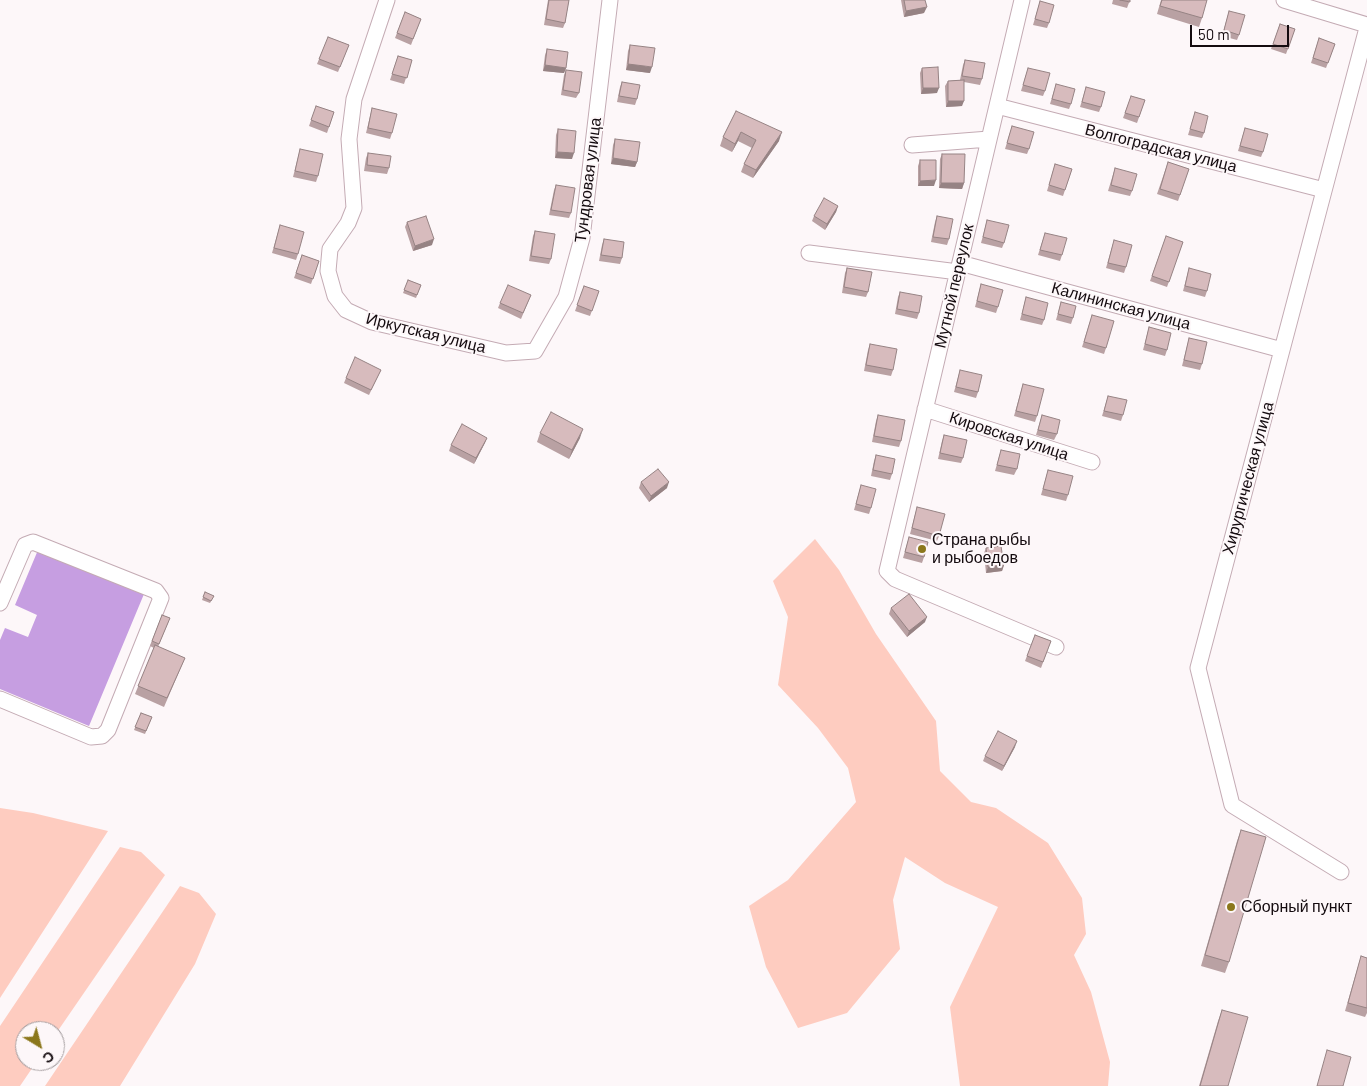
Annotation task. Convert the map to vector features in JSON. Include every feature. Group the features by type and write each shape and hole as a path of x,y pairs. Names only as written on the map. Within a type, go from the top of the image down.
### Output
{"street":[{"name":"Иркутская улица","path":"388,0 354,99 349,139 354,208 348,223 330,249 328,272 335,296 346,310 372,322 506,353 535,351"},
{"name":"Тундровая улица","path":"535,351 566,297 582,238 610,0"},
{"name":"Мутной переулок","path":"1022,0 887,571 895,580 1056,647"},
{"path":"1284,0 1367,26"},
{"name":"Хирургическая улица","path":"1341,872 1232,805 1198,668 1367,26"},
{"name":"Волгоградская улица","path":"997,106 1324,190"},
{"path":"912,145 989,140"},
{"name":"Калининская улица","path":"809,253 959,268 1282,350"},
{"name":"Кировская улица","path":"925,409 1092,462"},
{"path":"0,603 25,545 33,542 156,591 161,598 108,730 102,736 91,737 0,699"}],"shaded area":[{"path":"815,539 839,570 876,634 936,721 940,771 971,802 996,808 1048,843 1082,898 1086,934 1074,955 1091,992 1110,1062 1108,1086 960,1086 950,1007 998,907 945,883 905,857 893,900 900,949 847,1013 798,1028 766,967 749,906 788,880 856,802 848,768 818,728 778,685 788,617 773,581"},
{"path":"38,550 144,594 89,726 0,689 0,640 5,628 28,637 37,615 15,605"},
{"path":"0,808 33,813 108,831 0,998"},
{"path":"120,847 141,852 165,875 65,1021 15,1021 15,1071 30,1071 20,1086 0,1086 0,1026"},
{"path":"180,886 199,893 216,914 195,964 120,1086 45,1086 55,1071 65,1071 65,1056"}],"building":[{"path":"549,0 569,0 565,23 546,19"},
{"path":"904,0 925,0 927,7 906,11"},
{"path":"1162,0 1207,0 1202,18 1160,6"},
{"path":"1040,1 1054,5 1049,23 1035,19"},
{"path":"1229,11 1245,15 1239,35 1224,30"},
{"path":"405,12 421,19 413,39 397,33"},
{"path":"1280,24 1295,29 1288,49 1273,44"},
{"path":"328,37 349,45 340,67 319,59"},
{"path":"1319,38 1335,44 1328,63 1313,58"},
{"path":"630,45 655,48 652,67 628,64"},
{"path":"547,49 568,52 566,68 545,65"},
{"path":"398,56 412,60 407,78 392,74"},
{"path":"965,60 985,63 982,79 962,76"},
{"path":"938,67 939,88 923,88 922,68"},
{"path":"1028,68 1050,73 1045,91 1023,85"},
{"path":"566,70 582,72 579,93 563,90"},
{"path":"964,80 964,101 948,101 948,81"},
{"path":"622,82 640,85 637,99 619,96"},
{"path":"1056,84 1075,89 1071,104 1052,99"},
{"path":"1086,87 1105,92 1101,107 1082,102"},
{"path":"1131,96 1145,100 1139,117 1125,113"},
{"path":"316,106 334,112 329,127 311,120"},
{"path":"372,108 397,114 392,133 368,128"},
{"path":"736,111 782,132 756,170 744,164 756,140 741,132 735,144 723,137"},
{"path":"1195,112 1208,116 1204,133 1190,129"},
{"path":"1012,126 1034,132 1029,149 1007,143"},
{"path":"1245,128 1268,134 1263,152 1240,146"},
{"path":"558,129 576,131 574,153 557,152"},
{"path":"615,139 640,142 637,162 613,158"},
{"path":"300,149 323,154 318,176 295,171"},
{"path":"368,153 391,156 389,168 367,165"},
{"path":"942,154 965,154 964,183 941,183"},
{"path":"920,160 936,160 936,180 920,181"},
{"path":"1168,162 1189,169 1180,195 1160,189"},
{"path":"1055,164 1072,169 1065,190 1049,185"},
{"path":"1115,168 1137,174 1132,191 1111,185"},
{"path":"556,185 575,188 571,213 551,210"},
{"path":"824,198 838,206 827,224 814,216"},
{"path":"426,216 434,239 415,246 407,222"},
{"path":"937,216 953,219 949,239 933,237"},
{"path":"987,220 1009,225 1004,243 983,237"},
{"path":"280,225 304,232 298,254 274,248"},
{"path":"535,231 555,234 551,259 531,256"},
{"path":"1045,233 1067,238 1062,255 1040,250"},
{"path":"1166,236 1183,242 1169,282 1152,276"},
{"path":"604,239 624,242 622,258 601,255"},
{"path":"1114,240 1132,245 1126,267 1108,263"},
{"path":"302,255 319,261 313,279 296,273"},
{"path":"847,268 872,272 868,292 844,287"},
{"path":"1189,268 1211,274 1207,291 1185,286"},
{"path":"408,280 421,285 417,295 404,290"},
{"path":"981,284 1003,290 998,307 977,301"},
{"path":"508,285 531,295 523,313 500,303"},
{"path":"584,286 599,291 592,311 577,305"},
{"path":"900,292 922,296 919,313 897,309"},
{"path":"1026,297 1048,303 1044,320 1022,314"},
{"path":"1061,302 1076,306 1073,318 1058,314"},
{"path":"1092,315 1114,321 1106,348 1084,342"},
{"path":"1149,327 1171,333 1167,350 1145,344"},
{"path":"1189,338 1207,342 1202,364 1184,360"},
{"path":"870,344 897,349 893,370 866,365"},
{"path":"355,357 381,370 371,390 346,378"},
{"path":"960,370 982,375 978,392 956,387"},
{"path":"1023,384 1044,389 1037,416 1016,411"},
{"path":"1108,396 1127,400 1123,415 1104,411"},
{"path":"551,412 583,429 572,450 540,433"},
{"path":"878,415 905,420 901,441 874,436"},
{"path":"1042,415 1060,420 1057,434 1038,430"},
{"path":"462,424 487,438 476,458 451,445"},
{"path":"944,435 967,440 963,458 940,453"},
{"path":"1001,450 1020,454 1017,469 997,465"},
{"path":"876,455 895,459 892,474 873,470"},
{"path":"658,469 669,482 651,496 641,482"},
{"path":"1048,470 1073,476 1068,495 1043,489"},
{"path":"861,485 876,489 871,508 856,504"},
{"path":"917,507 945,514 939,536 912,528"},
{"path":"909,537 928,542 924,557 905,552"},
{"path":"1001,546 1004,565 988,567 986,548"},
{"path":"205,592 214,596 211,601 203,597"},
{"path":"909,594 927,617 909,631 891,608"},
{"path":"162,615 170,618 159,644 152,641"},
{"path":"1035,635 1051,641 1043,662 1027,656"},
{"path":"155,645 185,658 167,698 138,686"},
{"path":"141,713 152,717 146,731 135,727"},
{"path":"998,731 1017,741 1004,766 985,756"},
{"name":"Сборный пункт","path":"1241,830 1266,837 1229,962 1205,955"},
{"path":"1361,956 1367,958 1367,1008 1348,1003"},
{"path":"1222,1010 1248,1017 1228,1086 1200,1086"},
{"path":"1327,1050 1351,1057 1343,1086 1317,1086"}],"place":[{"name":"Страна рыбы и рыбоедов","path":"922,549"},
{"name":"Сборный пункт","path":"1231,907"}]}
